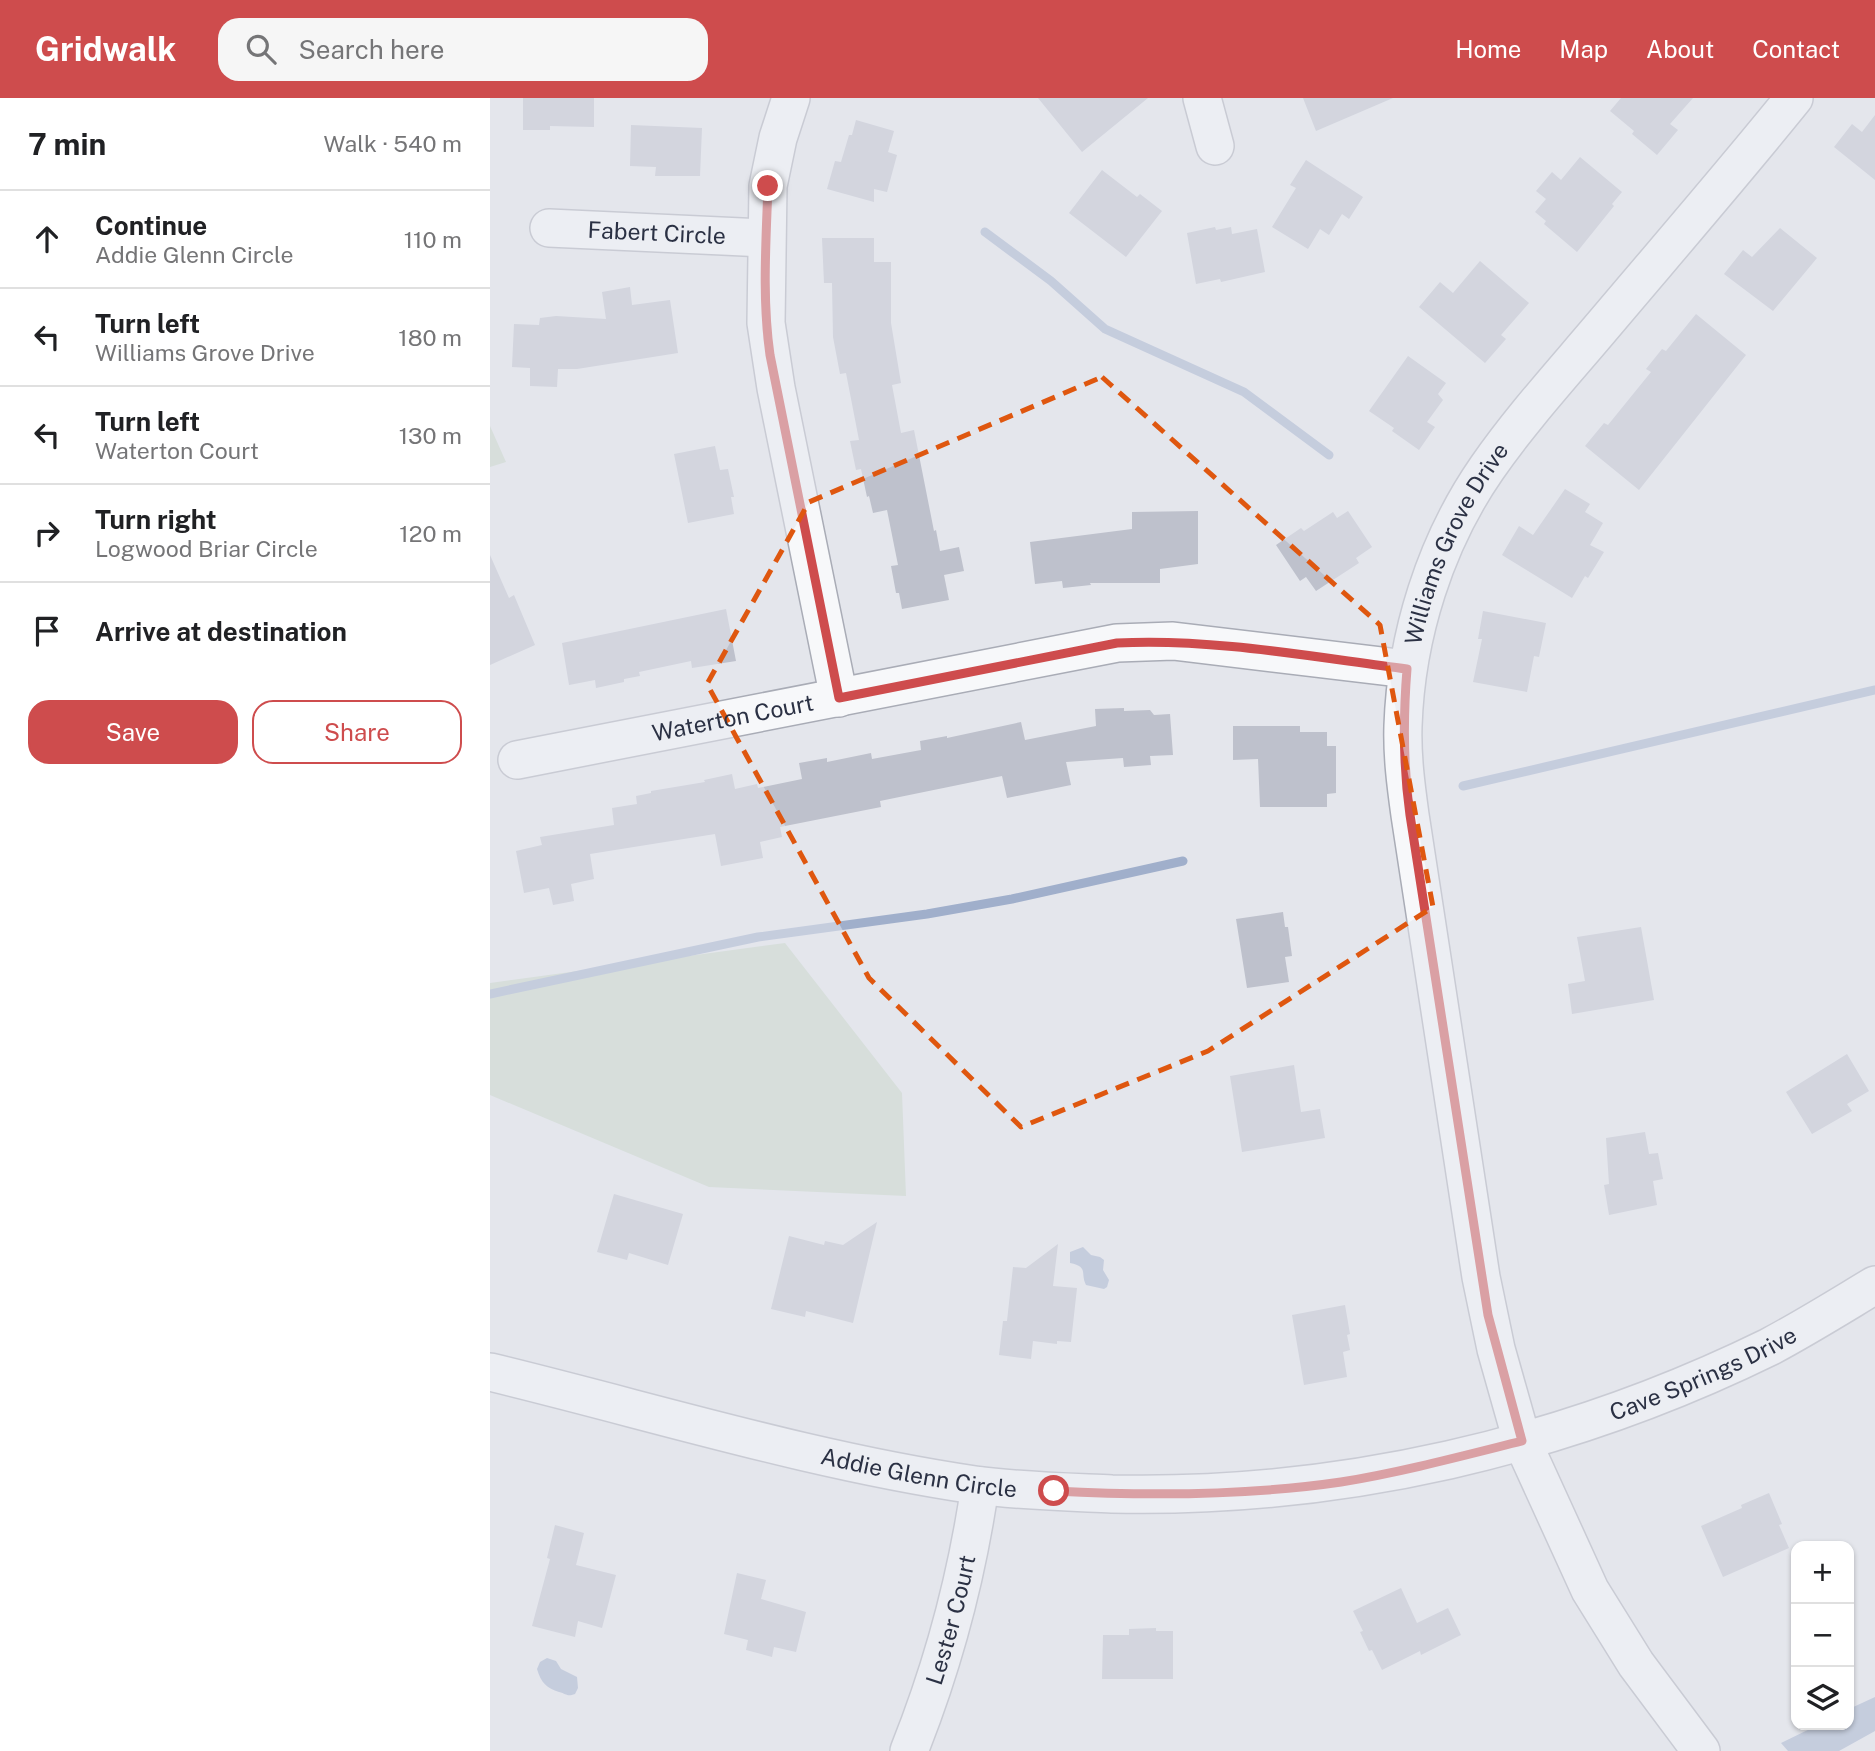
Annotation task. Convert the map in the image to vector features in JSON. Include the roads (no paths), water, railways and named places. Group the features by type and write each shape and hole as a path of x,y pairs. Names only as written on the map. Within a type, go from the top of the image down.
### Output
{"street":[{"path":"791,98 768,186 766,323 770,355 839,698"},
{"path":"1202,98 1215,146"},
{"name":"Williams Grove Drive","path":"1701,1751 1636,1664 1590,1590 1522,1441 1488,1315 1410,815 1403,757 1403,727 1407,669 1415,630 1436,565 1453,526 1485,470 1794,98"},
{"name":"Fabert Circle","path":"549,228 766,238"},
{"name":"Waterton Court","path":"517,760 1117,643 1184,642 1407,669"},
{"name":"Cave Springs Drive","path":"1522,1441 1637,1404 1721,1369 1771,1345 1875,1285"},
{"name":"Addie Glenn Circle","path":"490,1372 808,1453 980,1486 1141,1494 1210,1494 1285,1488 1392,1473 1522,1441"},
{"name":"Lester Court","path":"909,1751 957,1606 973,1534 980,1486"}],"water":[{"path":"1083,1247 1091,1255 1104,1260 1103,1270 1109,1280 1104,1289 1086,1285 1080,1266 1070,1263 1070,1252"},
{"path":"547,1658 556,1661 561,1669 577,1677 578,1688 575,1694 569,1695 555,1690 543,1681 537,1669 540,1662"},
{"path":"1875,1697 1875,1731 1839,1751 1788,1751 1781,1743 1808,1730 1854,1730 1854,1707"}],"waterway":[{"path":"985,232 1051,281 1105,329 1244,392 1329,455"},
{"path":"1463,786 1875,690"},
{"path":"490,994 758,937 927,914 1012,899 1183,861"}]}
